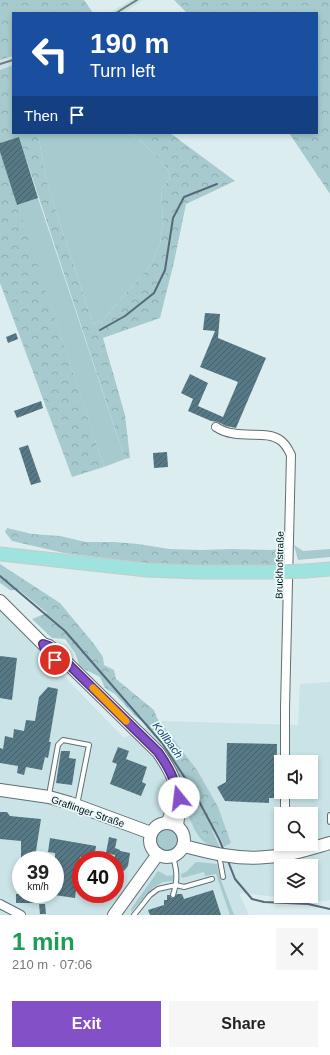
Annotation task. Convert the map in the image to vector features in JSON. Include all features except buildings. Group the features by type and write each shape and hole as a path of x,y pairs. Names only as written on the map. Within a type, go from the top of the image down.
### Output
{"main road":[{"path":"4,555 147,570 275,572 306,571 330,568"}],"street":[{"name":"Bruckhofstraße","path":"216,427 236,435 273,436 280,439 286,445 291,455 285,755"},
{"path":"0,601 43,644 49,646 59,655 158,752 169,768 179,798 180,812 173,824"},
{"name":"Graflinger Straße","path":"0,790 49,797 151,833"},
{"path":"159,824 173,824 181,829 184,834 184,846 180,852 173,856 163,857 153,850 150,839 151,833 159,824"},
{"path":"318,845 330,843"},
{"path":"184,846 219,855 266,858 281,851"},
{"path":"116,914 158,854"},
{"path":"0,904 21,915"}],"lane":[{"path":"49,797 58,745 62,740 89,744 77,806"},
{"path":"330,815 330,822"},
{"path":"219,855 223,877"},
{"path":"173,856 177,872 174,895"},
{"path":"134,915 150,895 158,889 176,885 184,887 212,879"}],"shaded area":[{"path":"131,0 143,0 125,12 111,12"},
{"path":"12,56 12,65 0,70 0,60"},
{"path":"0,610 124,738 160,721 298,725 300,684 330,682 330,900 318,901 318,859 274,859 274,896 239,893 249,915 0,915"}],"green space":[{"path":"0,0 84,0 92,12 12,12 12,56 0,60"},
{"path":"174,0 330,0 330,194 290,134 318,134 318,12 186,12"},
{"path":"12,65 12,134 38,134 46,180 93,324 101,322 150,266 160,244 163,221 161,189 170,178 167,168 146,146 131,134 171,134 235,181 186,204 160,318 103,338 125,415 130,458 125,459 19,137 0,143 0,70"},
{"path":"38,134 131,134 146,146 167,168 170,178 161,189 163,221 160,244 150,266 101,322 93,324 46,180"},
{"path":"0,152 104,467 72,477 0,283"},
{"path":"38,198 125,459 104,467 17,205"},
{"path":"7,528 32,534 60,536 86,542 115,542 169,549 284,549 284,565 228,567 144,563 64,553 12,541 5,532"},
{"path":"294,545 303,551 330,549 330,557 298,560"},
{"path":"0,564 60,603 94,644 103,657 104,665 114,670 116,679 154,710 157,718 197,770 218,807 231,843 224,847 219,835 212,830 206,839 187,806 179,775 169,757 166,746 156,733 134,715 115,694 105,688 100,677 80,667 75,653 65,639 52,638 32,619 47,613 19,590 10,590 0,583"},
{"path":"183,788 187,806 205,838 212,830 220,848 207,843 198,835 186,811 183,810 181,791"},
{"path":"168,827 177,831 181,840 177,849 168,853 159,849 155,840 159,831"},
{"path":"196,862 217,864 219,875 234,915 230,915 216,874 205,876 204,872 182,878 181,874 186,872"},
{"path":"158,871 167,876 174,875 173,881 163,882 154,887 131,912 131,909"}],"waterway":[{"path":"100,330 125,316 154,293 165,270 173,218 184,197 217,184"},
{"name":"Kollbach","path":"0,576 65,631 162,743 193,790 224,851"},
{"name":"Kollbach","path":"228,861 235,879 252,899 264,902 308,904 330,909"}],"railway":[{"path":"118,12 137,0"},
{"path":"0,64 12,60"}],"slow traffic":[{"path":"93,688 126,721"}],"route":[{"path":"55,660 45,650 43,644 49,646 59,655 158,752 169,768 179,798"}]}
